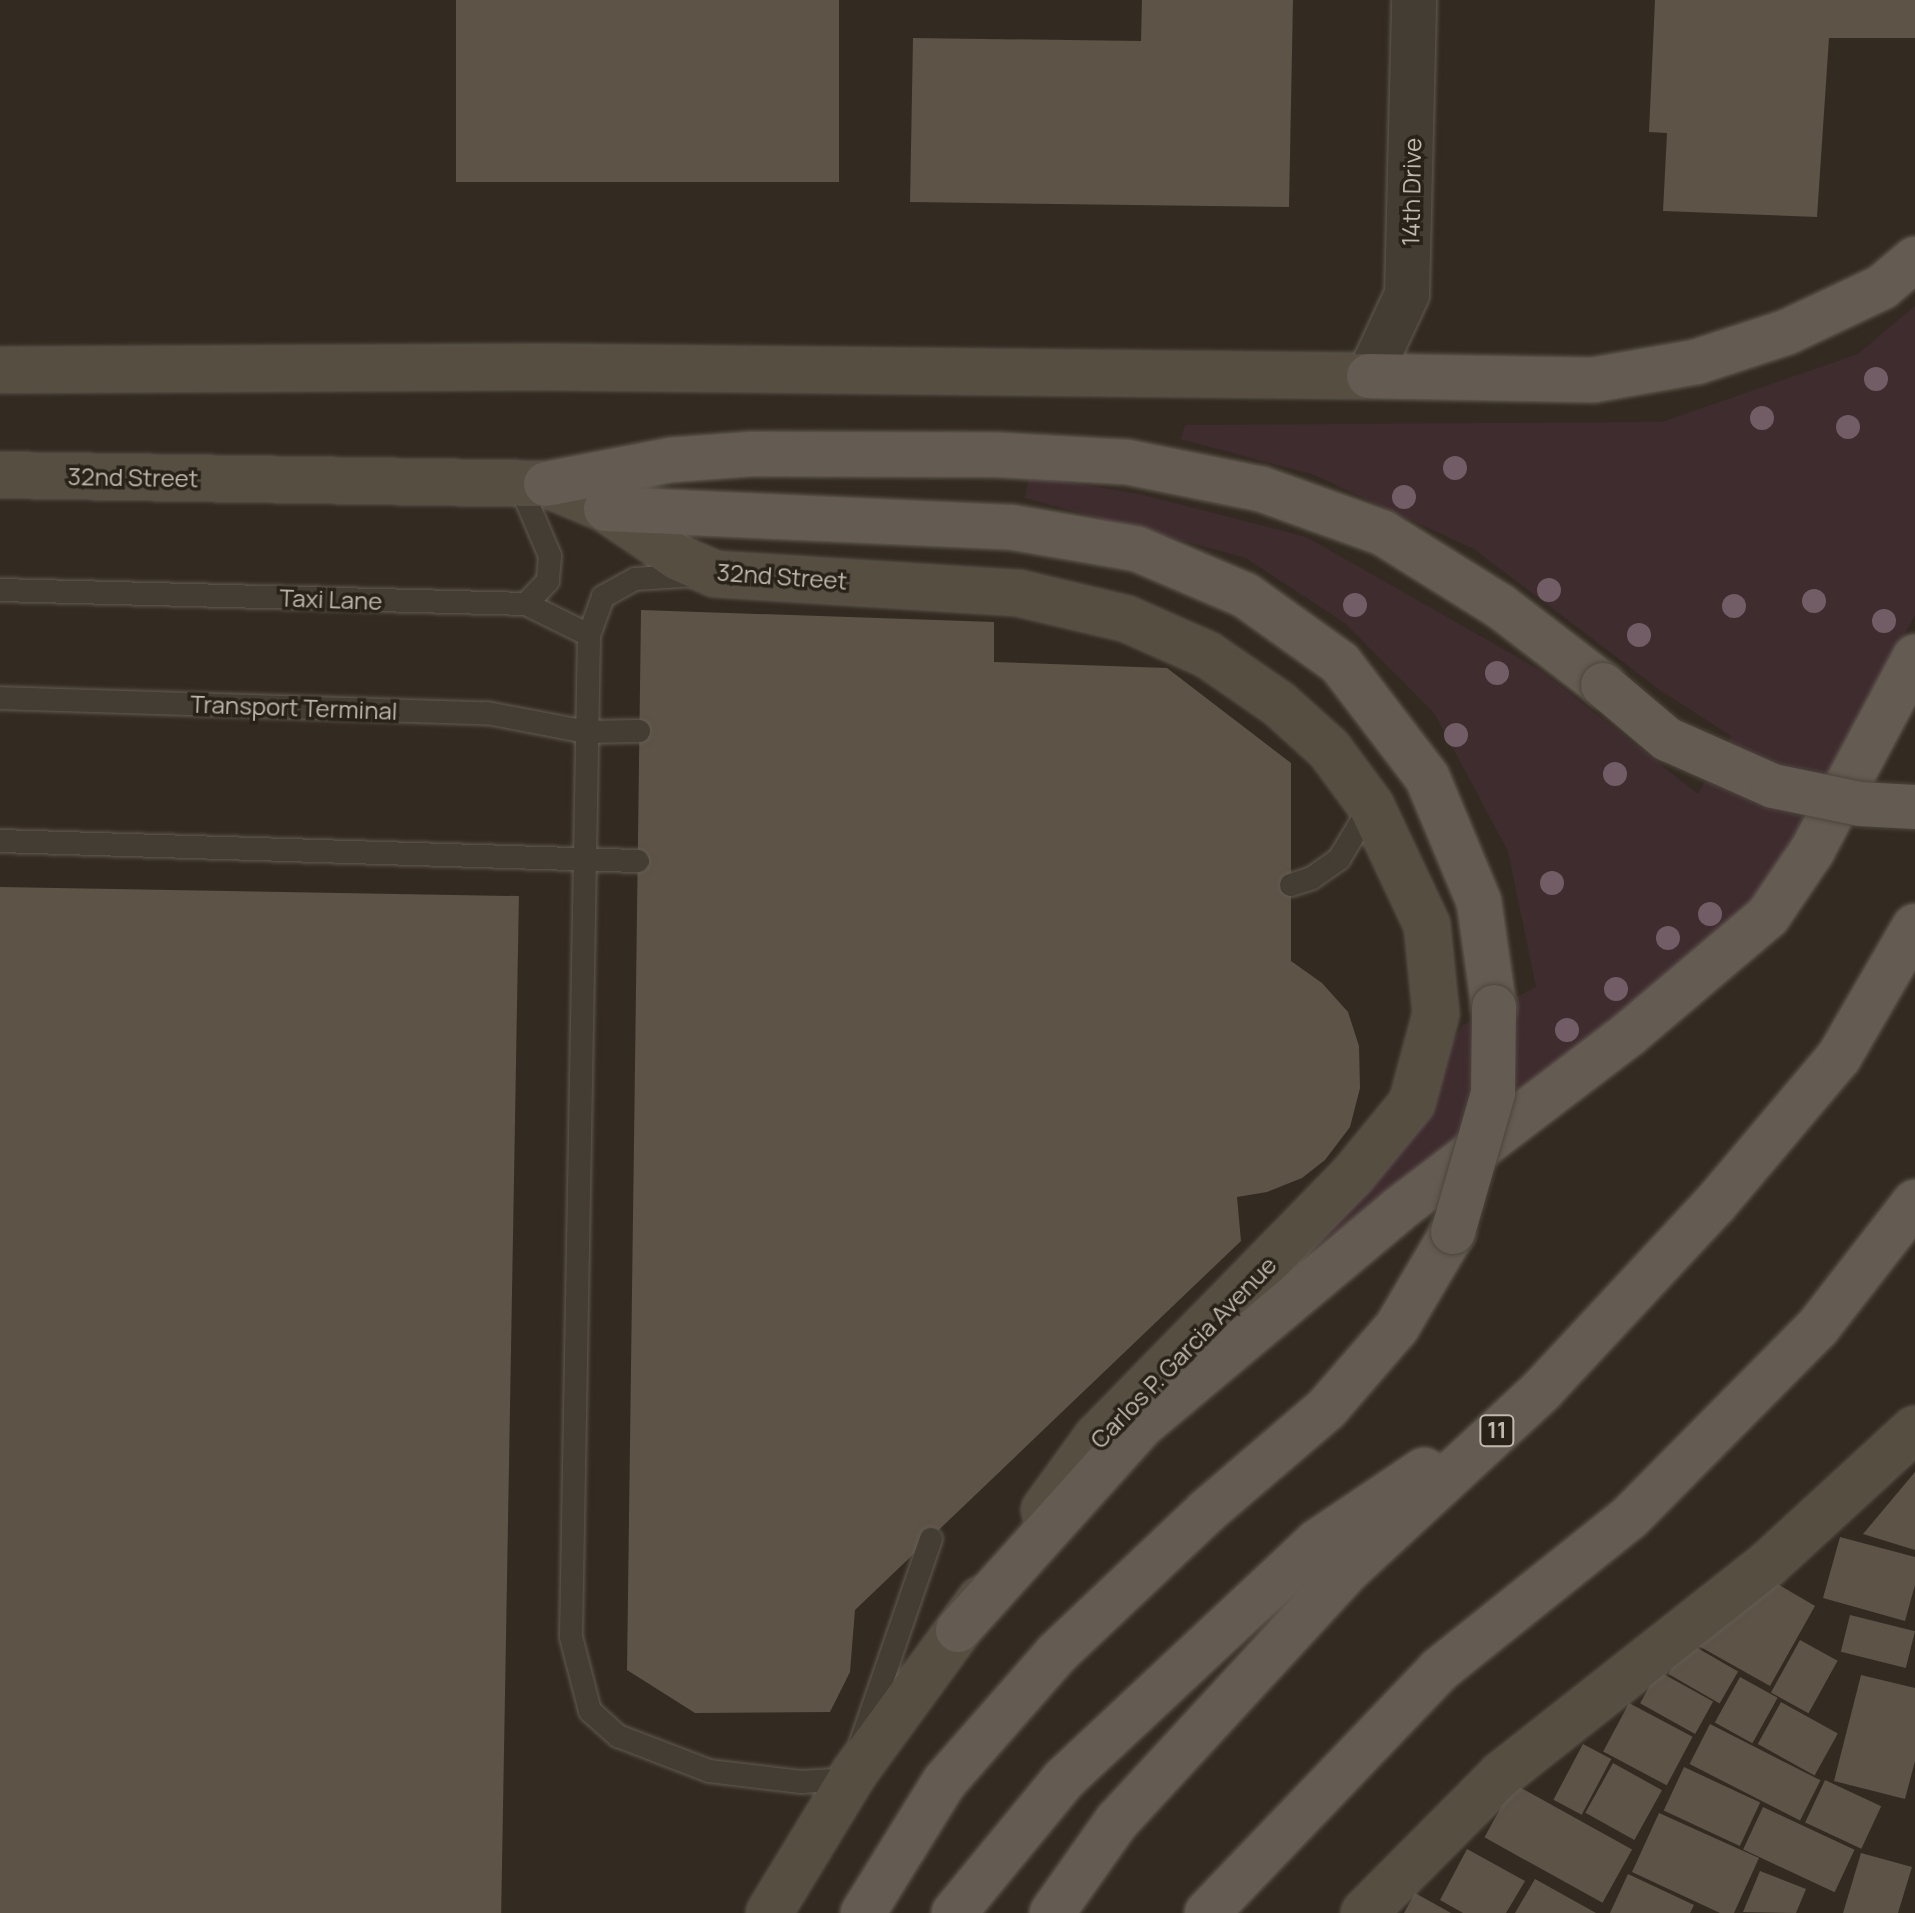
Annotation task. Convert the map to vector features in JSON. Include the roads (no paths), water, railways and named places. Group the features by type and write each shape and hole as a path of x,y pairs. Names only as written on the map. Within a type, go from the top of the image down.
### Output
{"main road":[{"path":"0,370 548,367 1593,380 1696,362 1787,332 1882,287 1915,259"},
{"path":"532,484 671,460 750,454 1000,455 1127,462 1261,489 1383,533 1500,606 1667,739 1773,786 1860,804 1915,807"},
{"name":"32nd Street","path":"0,475 532,484 606,509 678,558 715,574 1018,593 1127,619 1208,655 1279,704 1329,749 1371,806"},
{"path":"606,509 1010,527 1137,549 1245,595 1340,663 1427,777 1479,902 1494,1007 1493,1093 1453,1232 1397,1327 1327,1408 1207,1511 1056,1654 965,1758 863,1913"},
{"path":"958,1630 1142,1425 1398,1210 1629,1034 1768,916 1812,851 1915,657"},
{"name":"Carlos P. Garcia Avenue","path":"769,1913 852,1776 1097,1437 1352,1176 1412,1103 1436,1014 1427,925 1371,806"},
{"name":"11","path":"1052,1913 1117,1821 1350,1568 1542,1390 1715,1204 1839,1057 1915,926"},
{"path":"1207,1913 1439,1670 1640,1507 1818,1327 1915,1202"},
{"path":"954,1913 1064,1779 1317,1542 1542,1390"},
{"path":"1364,1913 1501,1775 1767,1565 1915,1429"}],"street":[{"name":"14th Drive","path":"1369,376 1395,330 1407,294 1414,0"}],"lane":[{"path":"532,484 550,556 548,581 526,604 589,635"},
{"path":"715,574 635,579 603,597 589,635 571,1637 590,1711 618,1736 709,1771 801,1782 852,1776 869,1712 931,1539"},
{"name":"Taxi Lane","path":"0,590 526,604"},
{"name":"Transport Terminal","path":"0,698 487,713 587,732 639,731"},
{"path":"1291,885 1312,878 1339,859 1371,806"},
{"path":"0,841 583,862 638,861"}]}
